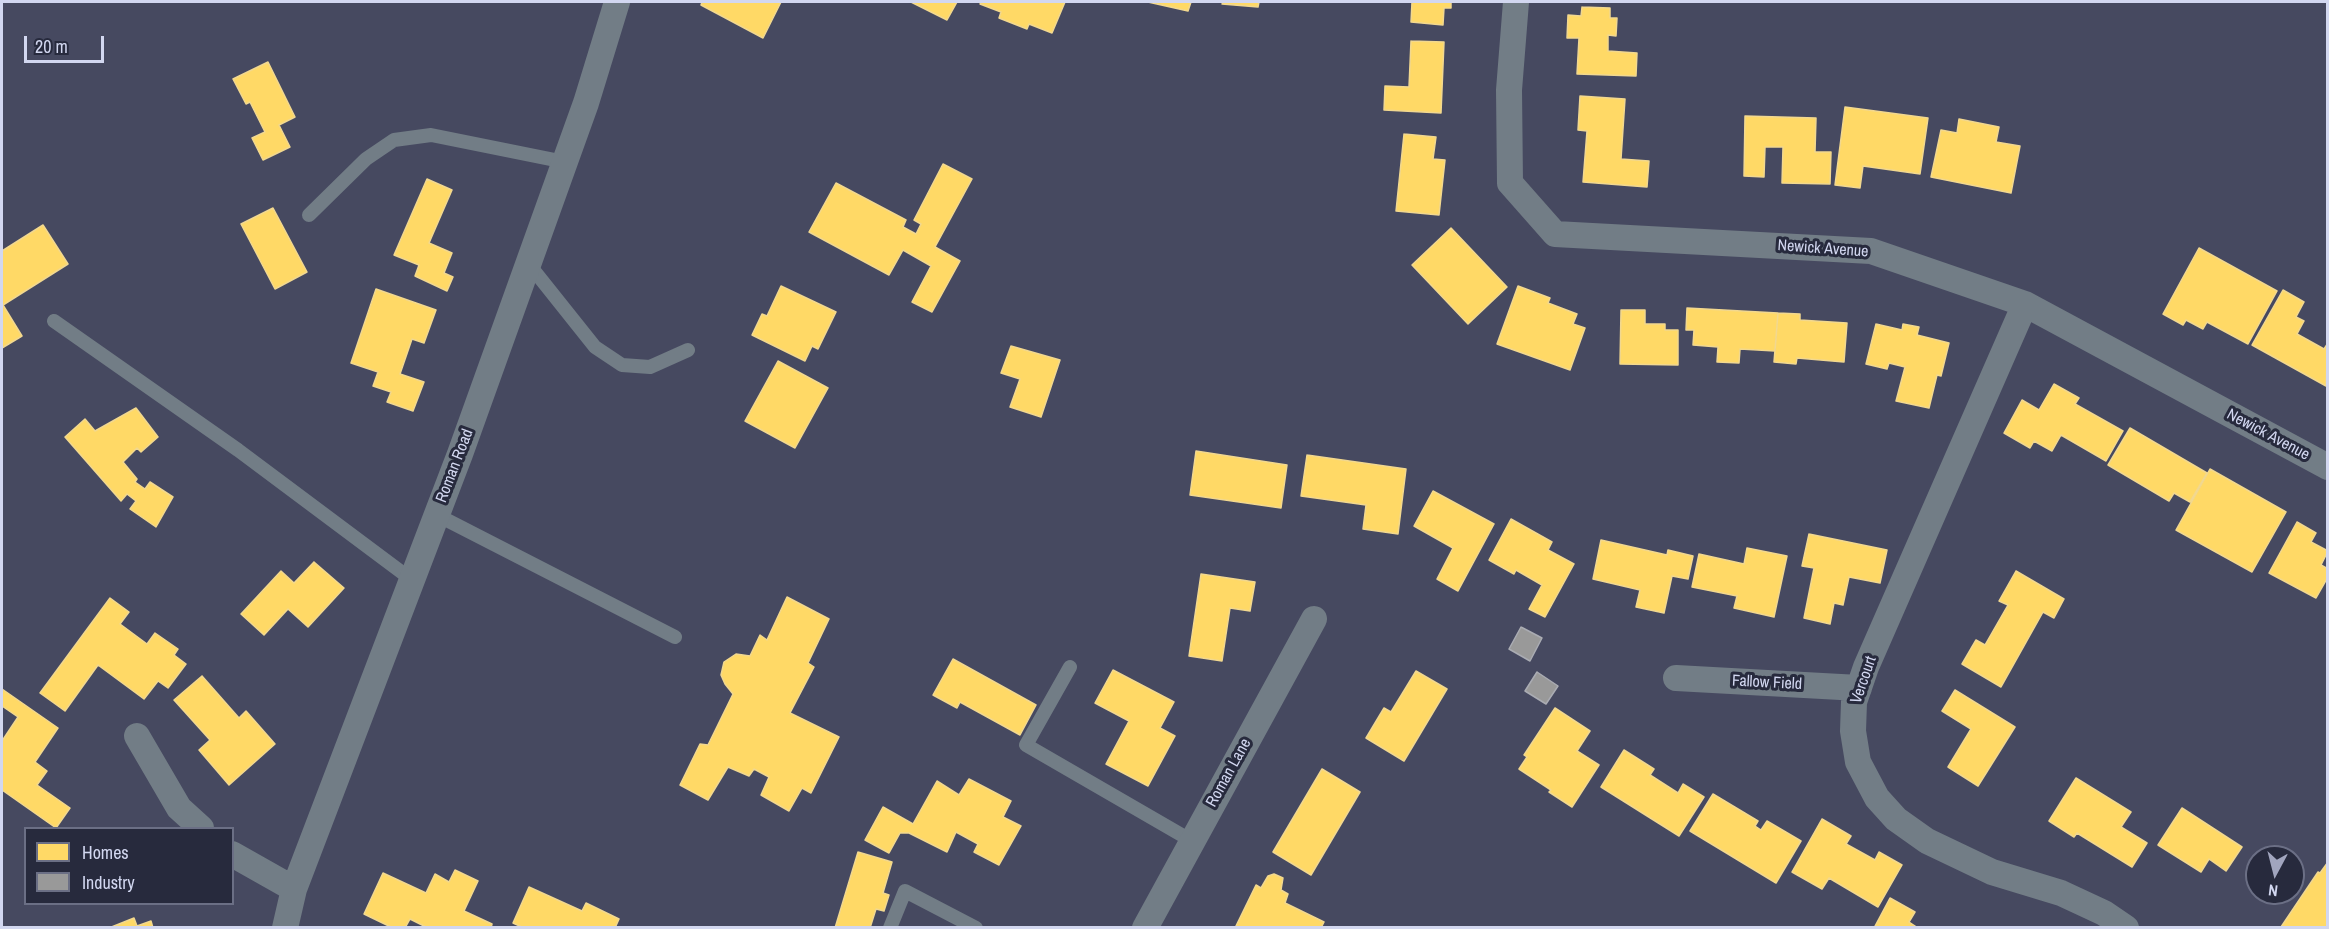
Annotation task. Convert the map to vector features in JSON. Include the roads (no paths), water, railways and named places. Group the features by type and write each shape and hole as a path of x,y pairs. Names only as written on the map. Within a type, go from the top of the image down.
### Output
{"street":[{"name":"Roman Road","path":"285,927 294,889 437,515 565,162 617,2"},
{"name":"Newick Avenue","path":"1516,2 1509,90 1510,183 1555,234 1871,251 2025,304 2328,467"},
{"name":"Vercourt","path":"2025,304 1858,688 1854,702 1852,731 1858,762 1877,798 1896,819 1927,841 1992,872 2061,893 2126,927"},
{"name":"Roman Lane","path":"1145,927 1314,619"},
{"name":"Fallow Field","path":"1676,678 1858,688"},
{"path":"136,736 178,808 200,827"},
{"path":"234,855 294,889"}],"lane":[{"path":"309,215 366,159 394,140 431,135 565,162"},
{"path":"528,263 595,346 622,365 650,367 688,350"},
{"path":"54,321 238,450 412,580"},
{"path":"437,515 675,637"},
{"path":"1070,667 1026,745 1192,841"},
{"path":"890,927 905,891 976,927"}]}
